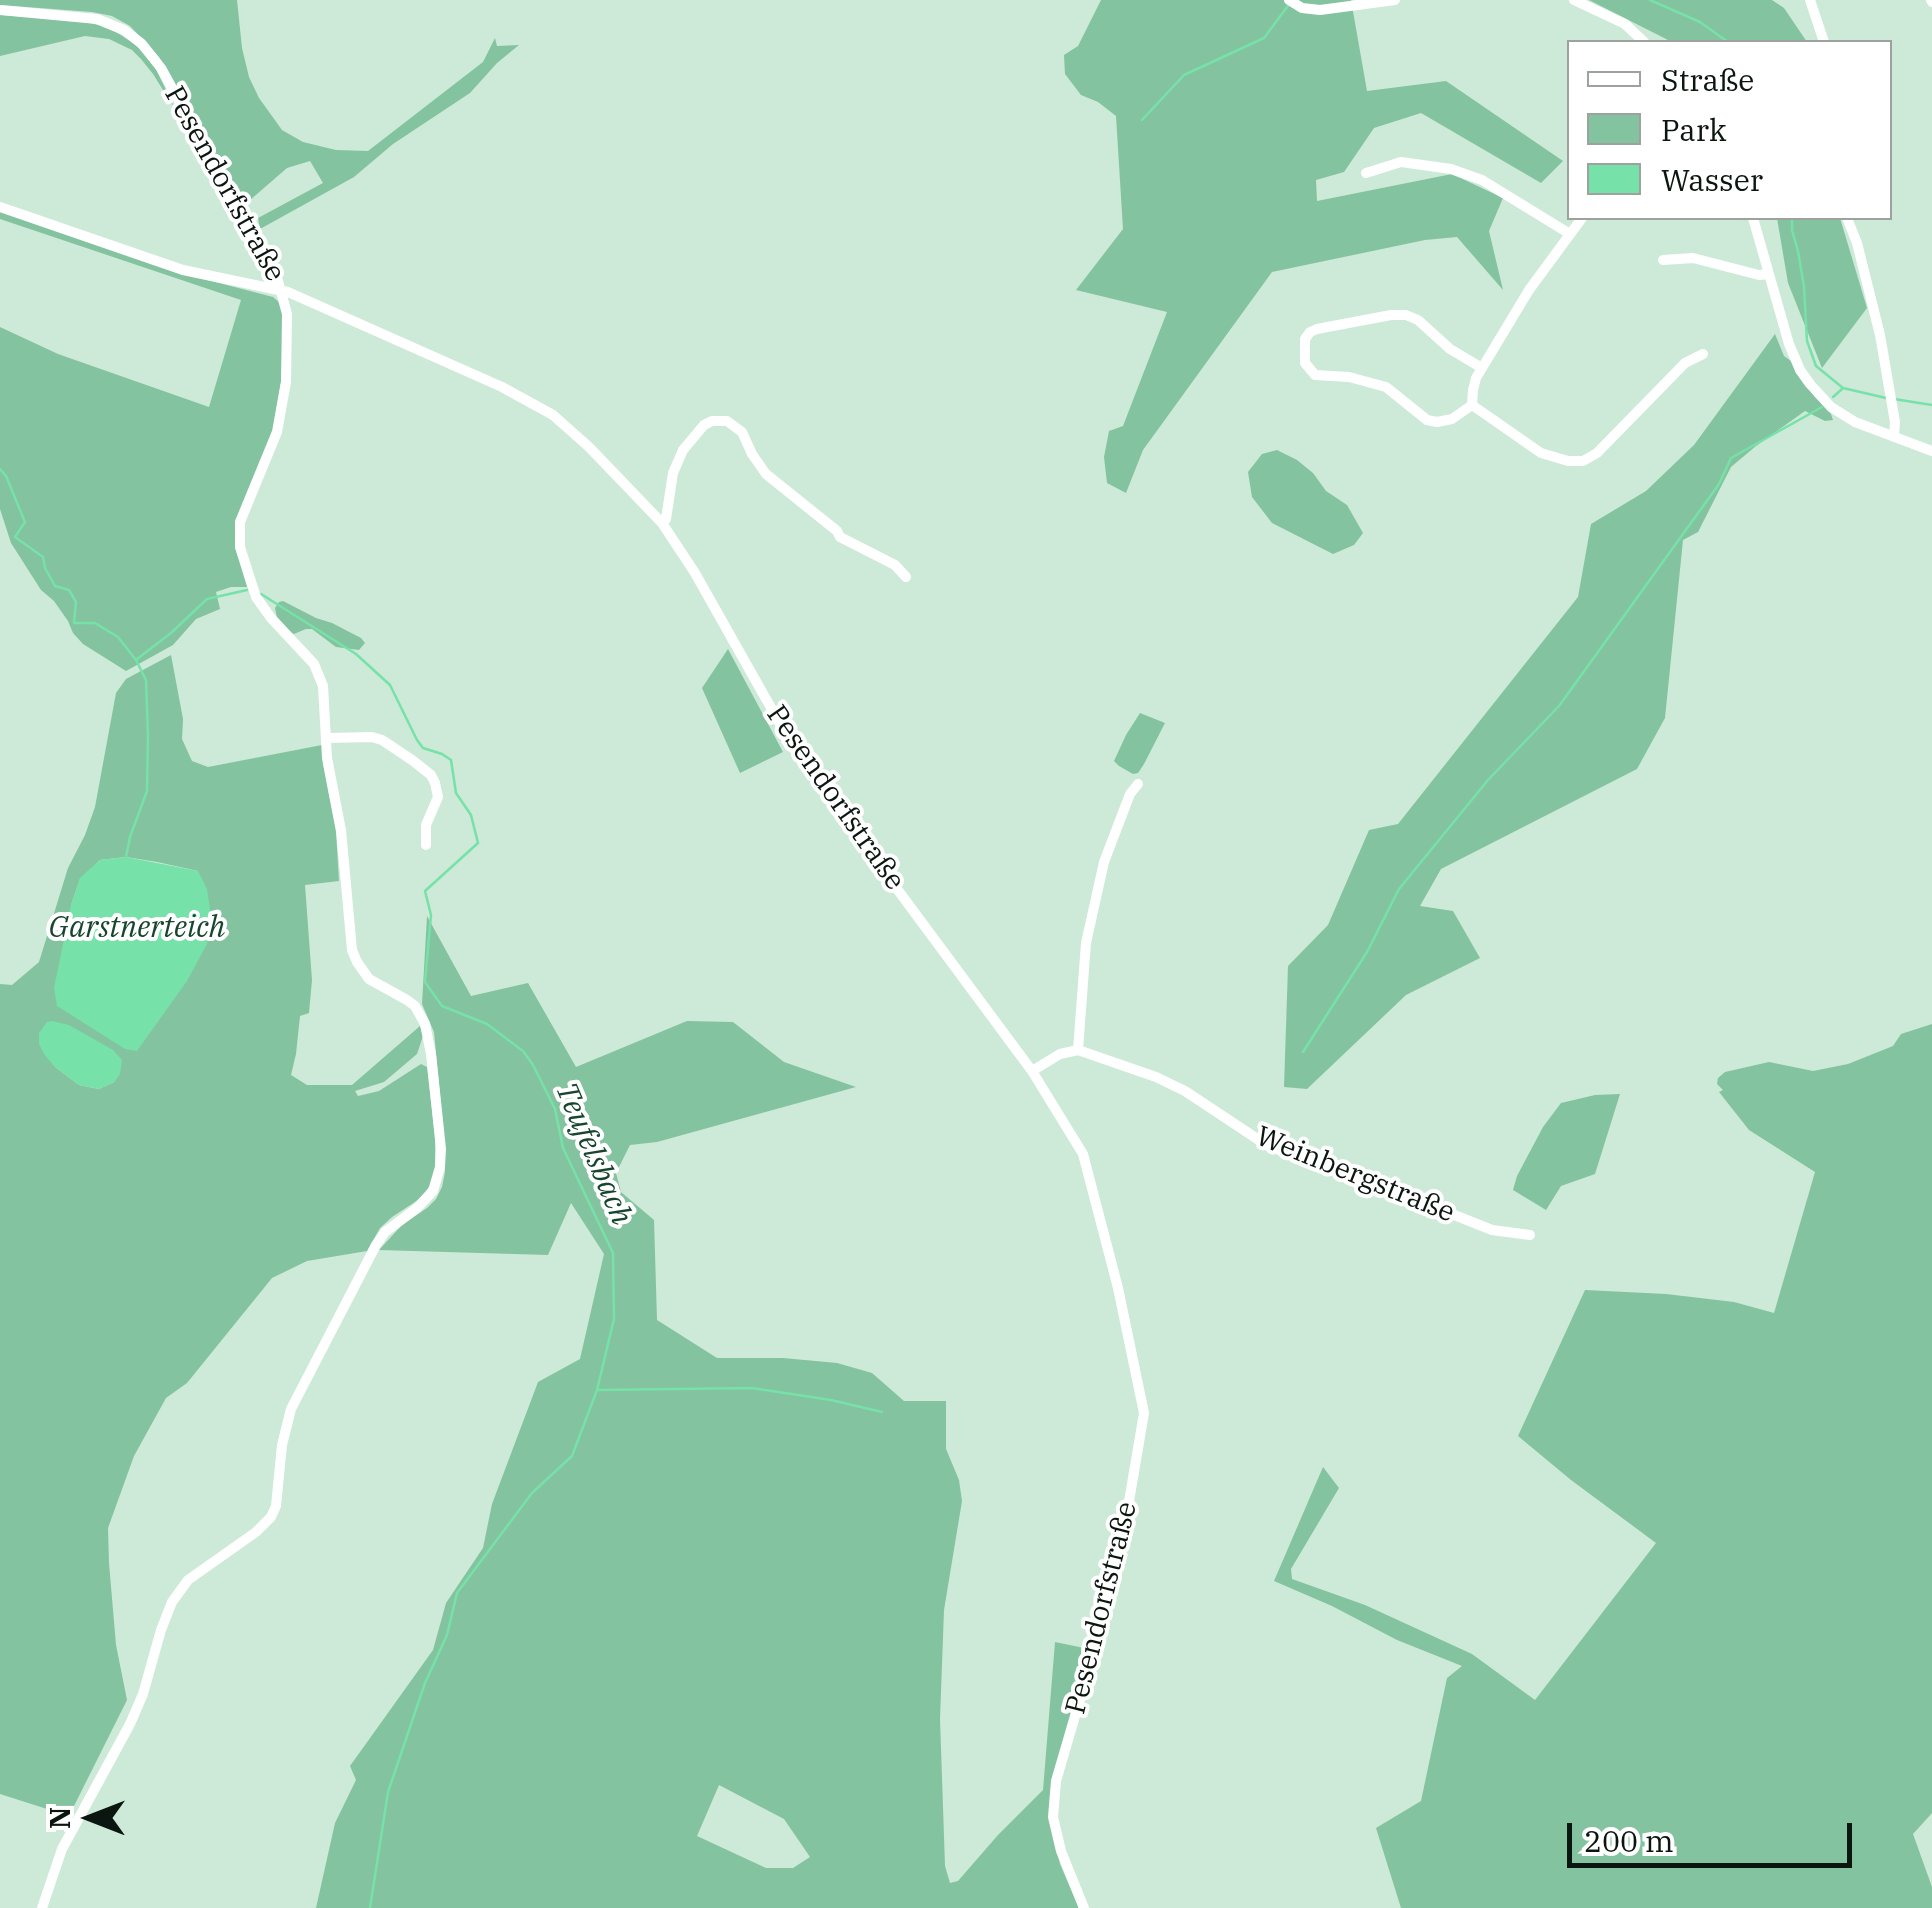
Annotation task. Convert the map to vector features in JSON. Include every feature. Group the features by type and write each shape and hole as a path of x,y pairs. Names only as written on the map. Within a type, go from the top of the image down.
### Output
{"street":[{"path":"1289,0 1302,8 1320,10 1395,0"},
{"path":"1574,0 1626,24 1642,40"},
{"path":"1810,0 1823,40"},
{"name":"Pesendorfstraße","path":"0,10 97,19 124,30 142,44 161,68 282,291 540,406 589,447 662,523 676,540 797,754 1032,1072 1083,1154 1118,1288 1144,1413 1117,1572 1056,1780 1053,1817 1061,1851 1084,1908"},
{"path":"1366,173 1401,162 1463,172 1570,234"},
{"path":"0,207 183,270 282,291 288,334 282,408 268,456 240,522 240,547 256,597 319,674 326,700 328,767 342,830 352,950 369,978 408,1000 425,1024 440,1149 438,1181 427,1199 394,1223 376,1245 300,1390 285,1427 278,1493 271,1518 188,1580 172,1602 144,1694 62,1849 42,1908"},
{"path":"1482,368 1406,315 1318,329 1305,340 1305,363 1315,375 1349,377 1386,387 1427,420 1452,419 1472,405 1474,384 1482,368 1529,290 1580,220"},
{"path":"1754,220 1790,344 1800,370 1820,397 1841,415 1871,430 1932,451"},
{"path":"1849,220 1880,335 1894,437"},
{"path":"1663,260 1692,258 1769,274"},
{"path":"1472,405 1540,453 1583,461 1597,453 1685,362 1703,354"},
{"path":"662,523 673,472 683,450 704,426 712,421 726,422 742,432 766,474 840,537 906,577"},
{"path":"326,738 382,740 431,775 438,797 426,825 426,845"},
{"path":"1032,1072 1060,1054 1078,1050 1086,943 1104,862 1130,794 1138,784"},
{"name":"Weinbergstraße","path":"1078,1050 1171,1084 1268,1146 1492,1230 1530,1235"}],"green space":[{"path":"0,0 237,0 242,48 259,98 282,130 303,142 336,150 368,151 483,62 495,38 497,46 519,45 470,93 393,144 354,177 260,229 258,218 323,183 310,161 287,168 242,207 159,57 130,26 112,16 92,12 0,5"},
{"path":"1101,0 1351,0 1367,91 1446,81 1563,161 1541,183 1421,113 1374,128 1344,172 1316,180 1317,201 1452,174 1503,198 1489,231 1503,290 1457,237 1425,240 1272,272 1143,450 1126,493 1107,483 1104,457 1109,431 1123,426 1167,312 1076,290 1123,229 1116,116 1081,95 1065,74 1064,55 1078,46"},
{"path":"1589,0 1772,0 1784,8 1806,40 1668,40"},
{"path":"0,15 108,27 135,44 155,67 175,109 141,59 109,39 85,36 0,56"},
{"path":"0,210 196,277 273,297 280,303 283,370 273,429 235,547 247,587 216,592 220,609 196,619 173,645 126,671 83,644 73,633 11,543 0,509 0,327 58,354 209,407 241,300 0,219"},
{"path":"1777,220 1841,220 1867,308 1822,368 1788,283"},
{"path":"1775,334 1784,356 1833,420 1825,421 1805,411 1756,446 1731,467 1698,532 1683,540 1665,718 1637,769 1441,869 1420,906 1453,911 1480,958 1406,995 1307,1089 1284,1087 1288,966 1328,925 1369,830 1398,824 1578,597 1591,524 1646,491 1694,445"},
{"path":"1277,450 1297,460 1326,491 1347,505 1363,533 1354,545 1333,554 1272,523 1252,497 1248,472 1262,454"},
{"path":"283,601 365,643 359,650 336,647 312,629 294,634 286,631 278,623 275,608"},
{"path":"728,649 783,752 740,773 702,688"},
{"path":"171,655 183,719 182,739 192,761 208,767 322,745 336,832 339,881 305,885 312,980 309,1013 300,1016 291,1075 307,1085 352,1085 420,1026 423,1036 417,1054 384,1082 355,1091 358,1096 379,1091 421,1064 427,1067 435,1170 421,1198 380,1228 367,1251 307,1261 272,1278 187,1383 166,1398 134,1456 108,1528 116,1645 127,1700 69,1816 0,1794 0,984 12,985 39,962 68,868 95,807 116,693 126,679","holes":["126,857 157,862 198,871 71,905 80,879 100,860","54,1066 120,1073 114,1082 99,1089 79,1085"]},
{"path":"1140,713 1165,723 1144,764 1133,774 1114,761"},
{"path":"427,916 471,996 528,983 576,1067 687,1021 733,1022 784,1062 856,1087 657,1142 630,1145 616,1173 621,1192 654,1220 657,1320 717,1358 837,1363 872,1373 904,1401 946,1401 946,1449 959,1480 962,1501 944,1610 940,1719 945,1866 950,1883 958,1881 1043,1790 1055,1642 1089,1649 1053,1779 1049,1813 1060,1864 1079,1908 316,1908 335,1823 356,1780 350,1766 433,1650 446,1603 483,1548 492,1504 538,1382 580,1359 604,1254 571,1203 548,1255 379,1250 402,1225 436,1199 445,1172 434,1032 422,1004","holes":["719,1785 784,1819 810,1857 793,1868 766,1868 697,1836"]},
{"path":"1932,1024 1932,1813 1913,1834 1932,1887 1932,1908 1401,1908 1376,1828 1421,1801 1447,1678 1462,1666 1397,1640 1274,1581 1323,1467 1339,1488 1291,1569 1292,1579 1365,1605 1472,1654 1535,1700 1656,1543 1518,1436 1585,1290 1734,1302 1774,1313 1815,1172 1749,1130 1719,1092 1723,1090 1717,1084 1718,1078 1725,1072 1769,1062 1813,1071 1848,1064 1893,1046 1901,1034"},
{"path":"1620,1094 1595,1174 1561,1186 1546,1210 1513,1190 1543,1127 1561,1103"}],"water":[{"name":"Garstnerteich","path":"126,857 198,871 207,889 211,916 207,944 187,981 137,1051 125,1049 57,1006 54,988 80,878 100,860"},
{"path":"52,1021 69,1025 113,1050 122,1060 114,1082 99,1089 79,1085 54,1066 39,1044 39,1033"}],"waterway":[{"path":"1650,0 1700,22 1725,40"},
{"path":"1142,120 1184,75 1264,38 1290,3"},
{"path":"1792,220 1804,287 1807,341 1816,366 1843,388 1886,398"},
{"path":"1833,397 1842,389"},
{"path":"1894,399 1932,405"},
{"path":"1303,1052 1367,952 1399,889 1488,780 1559,706 1719,484 1731,458 1822,407"},
{"name":"Teufelsbach","path":"0,469 25,522 15,537 43,557 55,586 69,590 76,602 74,623 95,623 118,637 146,680 147,791 126,857"},
{"name":"Teufelsbach","path":"137,659 207,599 247,590"},
{"name":"Teufelsbach","path":"261,594 356,654 390,685 423,748 451,760 456,793 471,815 478,843 425,891 431,915 425,982 442,1006 487,1024 523,1051 533,1065 555,1109 563,1148 613,1253 614,1319 597,1390 572,1456 532,1493 457,1593 447,1635 425,1683 388,1792 370,1908"},
{"path":"598,1390 752,1388 882,1412"}]}
